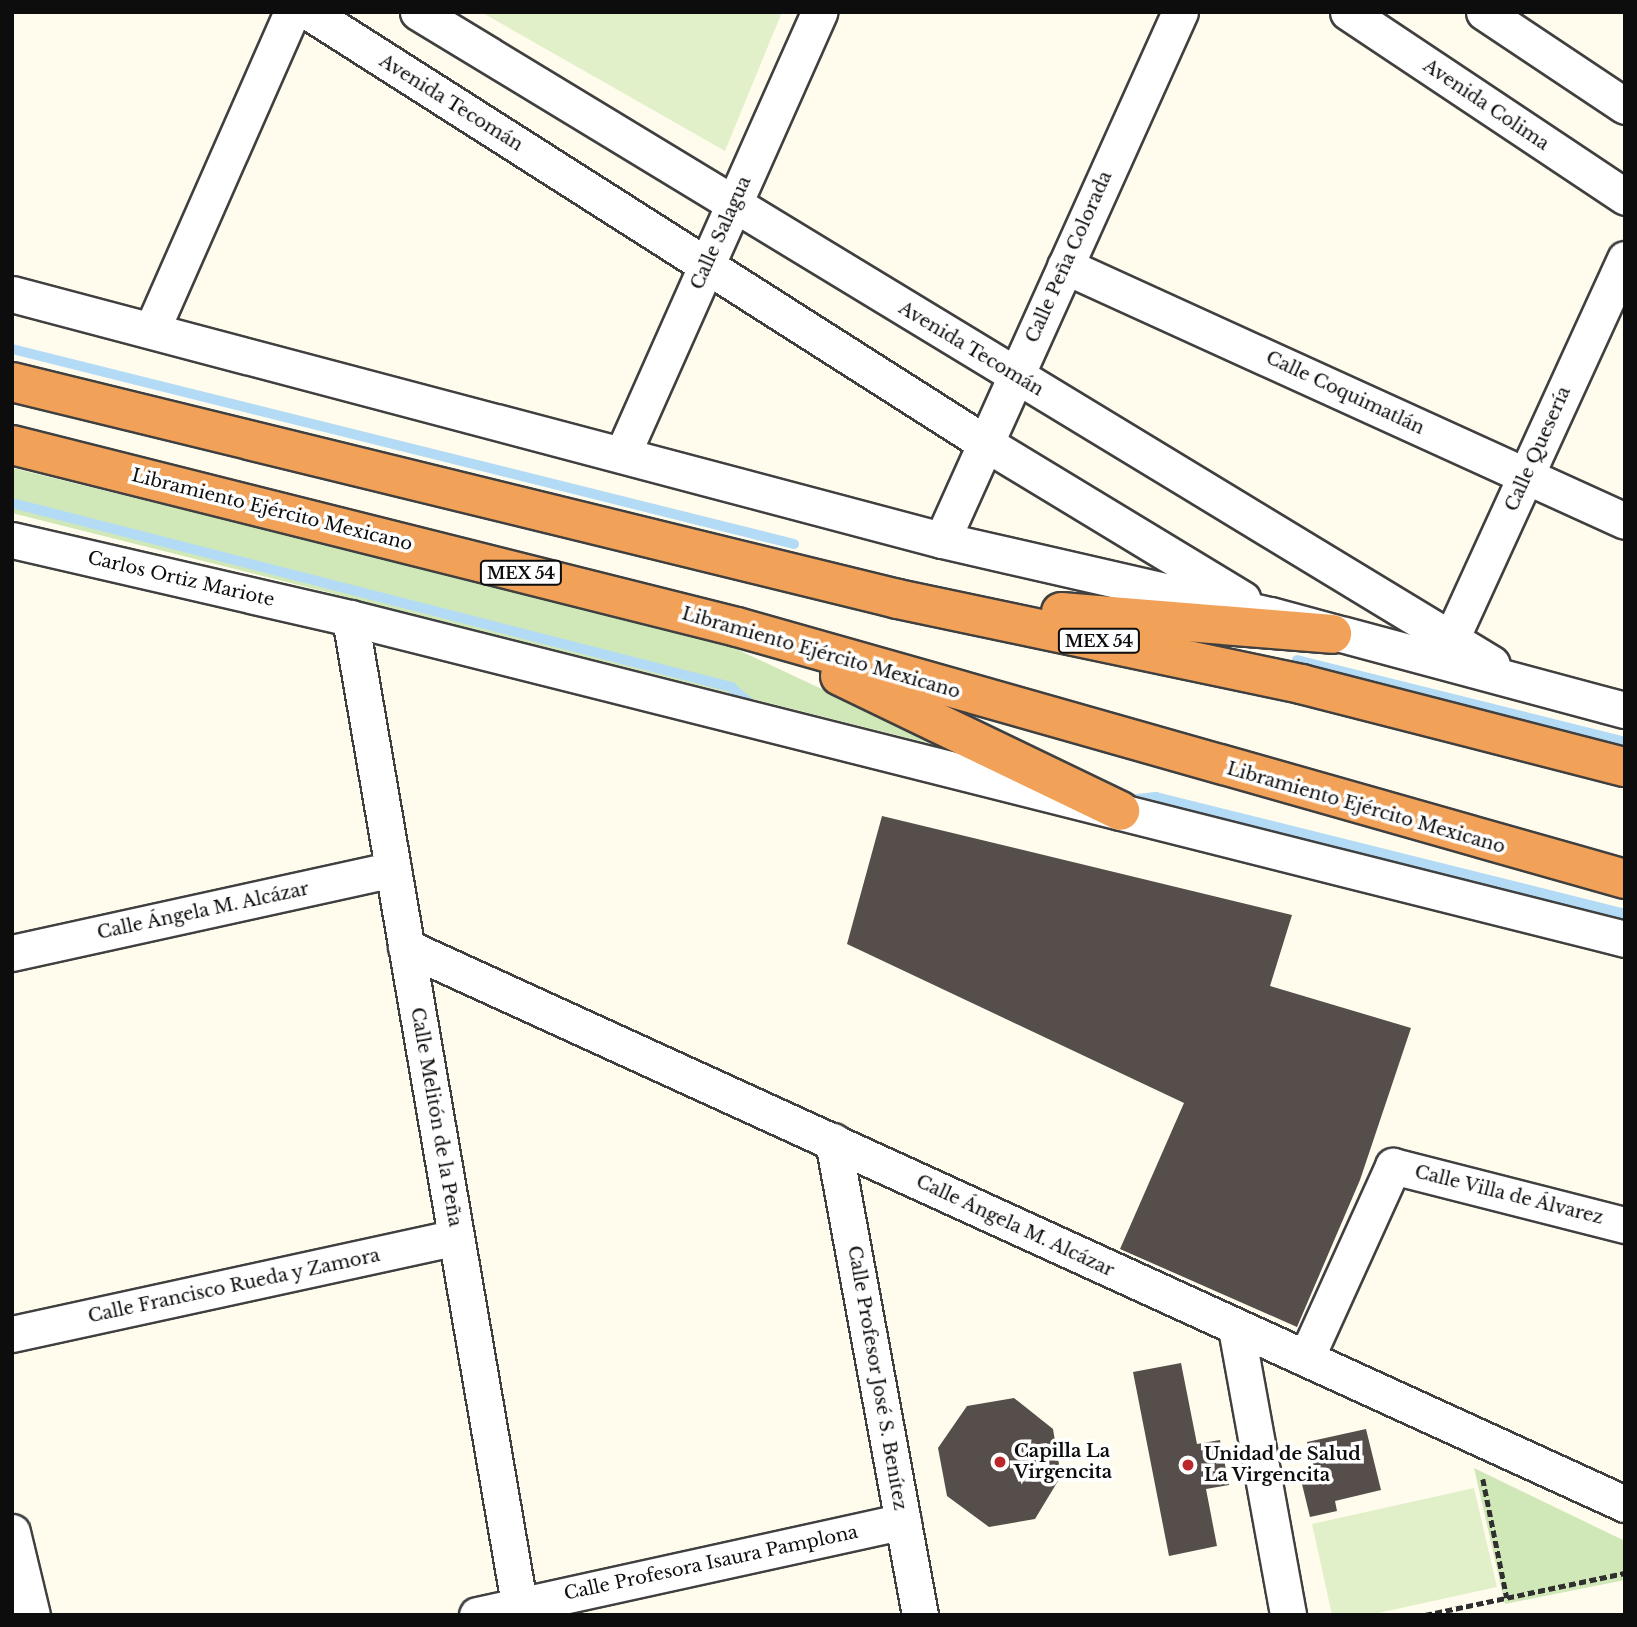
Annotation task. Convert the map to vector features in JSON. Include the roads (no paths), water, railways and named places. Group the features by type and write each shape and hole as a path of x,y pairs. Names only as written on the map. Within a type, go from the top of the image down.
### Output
{"highway":[{"name":"MEX 54","path":"12,382 898,599 1301,684 1625,767"},
{"name":"Libramiento Ejército Mexicano","path":"12,445 737,627 1279,784 1625,879"},
{"path":"898,599 1332,634"},
{"path":"737,627 1120,811"}],"street":[{"path":"153,327 292,12"},
{"name":"Avenida Tecomán","path":"309,12 985,443 1270,615"},
{"name":"Avenida Tecomán","path":"418,12 1525,685"},
{"name":"Calle Salagua","path":"623,453 819,12"},
{"name":"Calle Peña Colorada","path":"942,540 1180,12"},
{"name":"Avenida Colima","path":"1348,12 1625,197"},
{"path":"1484,12 1625,106"},
{"name":"Calle Quesería","path":"1451,639 1625,259"},
{"name":"Calle Coquimatlán","path":"1065,266 1625,521"},
{"path":"12,294 153,327 942,540 1270,615 1332,634 1625,710"},
{"name":"Carlos Ortiz Mariote","path":"12,540 350,618"},
{"path":"350,618 1625,939"},
{"name":"Calle Melitón de la Peña","path":"350,618 521,1610"},
{"name":"Calle Ángela M. Alcázar","path":"12,954 393,869"},
{"name":"Calle Ángela M. Alcázar","path":"407,947 1625,1504"},
{"name":"Calle Profesor José S. Benítez","path":"833,1141 920,1615"},
{"name":"Calle Villa de Álvarez","path":"1306,1358 1393,1166 1625,1225"},
{"name":"Calle Francisco Rueda y Zamora","path":"12,1334 456,1237"},
{"path":"1236,1328 1288,1615"},
{"name":"Calle Profesora Isaura Pamplona","path":"477,1615 521,1610 903,1521"},
{"path":"12,1532 33,1615"}],"waterway":[{"path":"12,349 794,544"},
{"path":"12,503 731,687 755,708"},
{"path":"1297,660 1625,742"},
{"path":"1127,800 1156,797 1625,914"}],"place":[{"name":"Capilla La Virgencita","path":"1000,1462"},
{"name":"Unidad de Salud La Virgencita","path":"1188,1465"}]}
